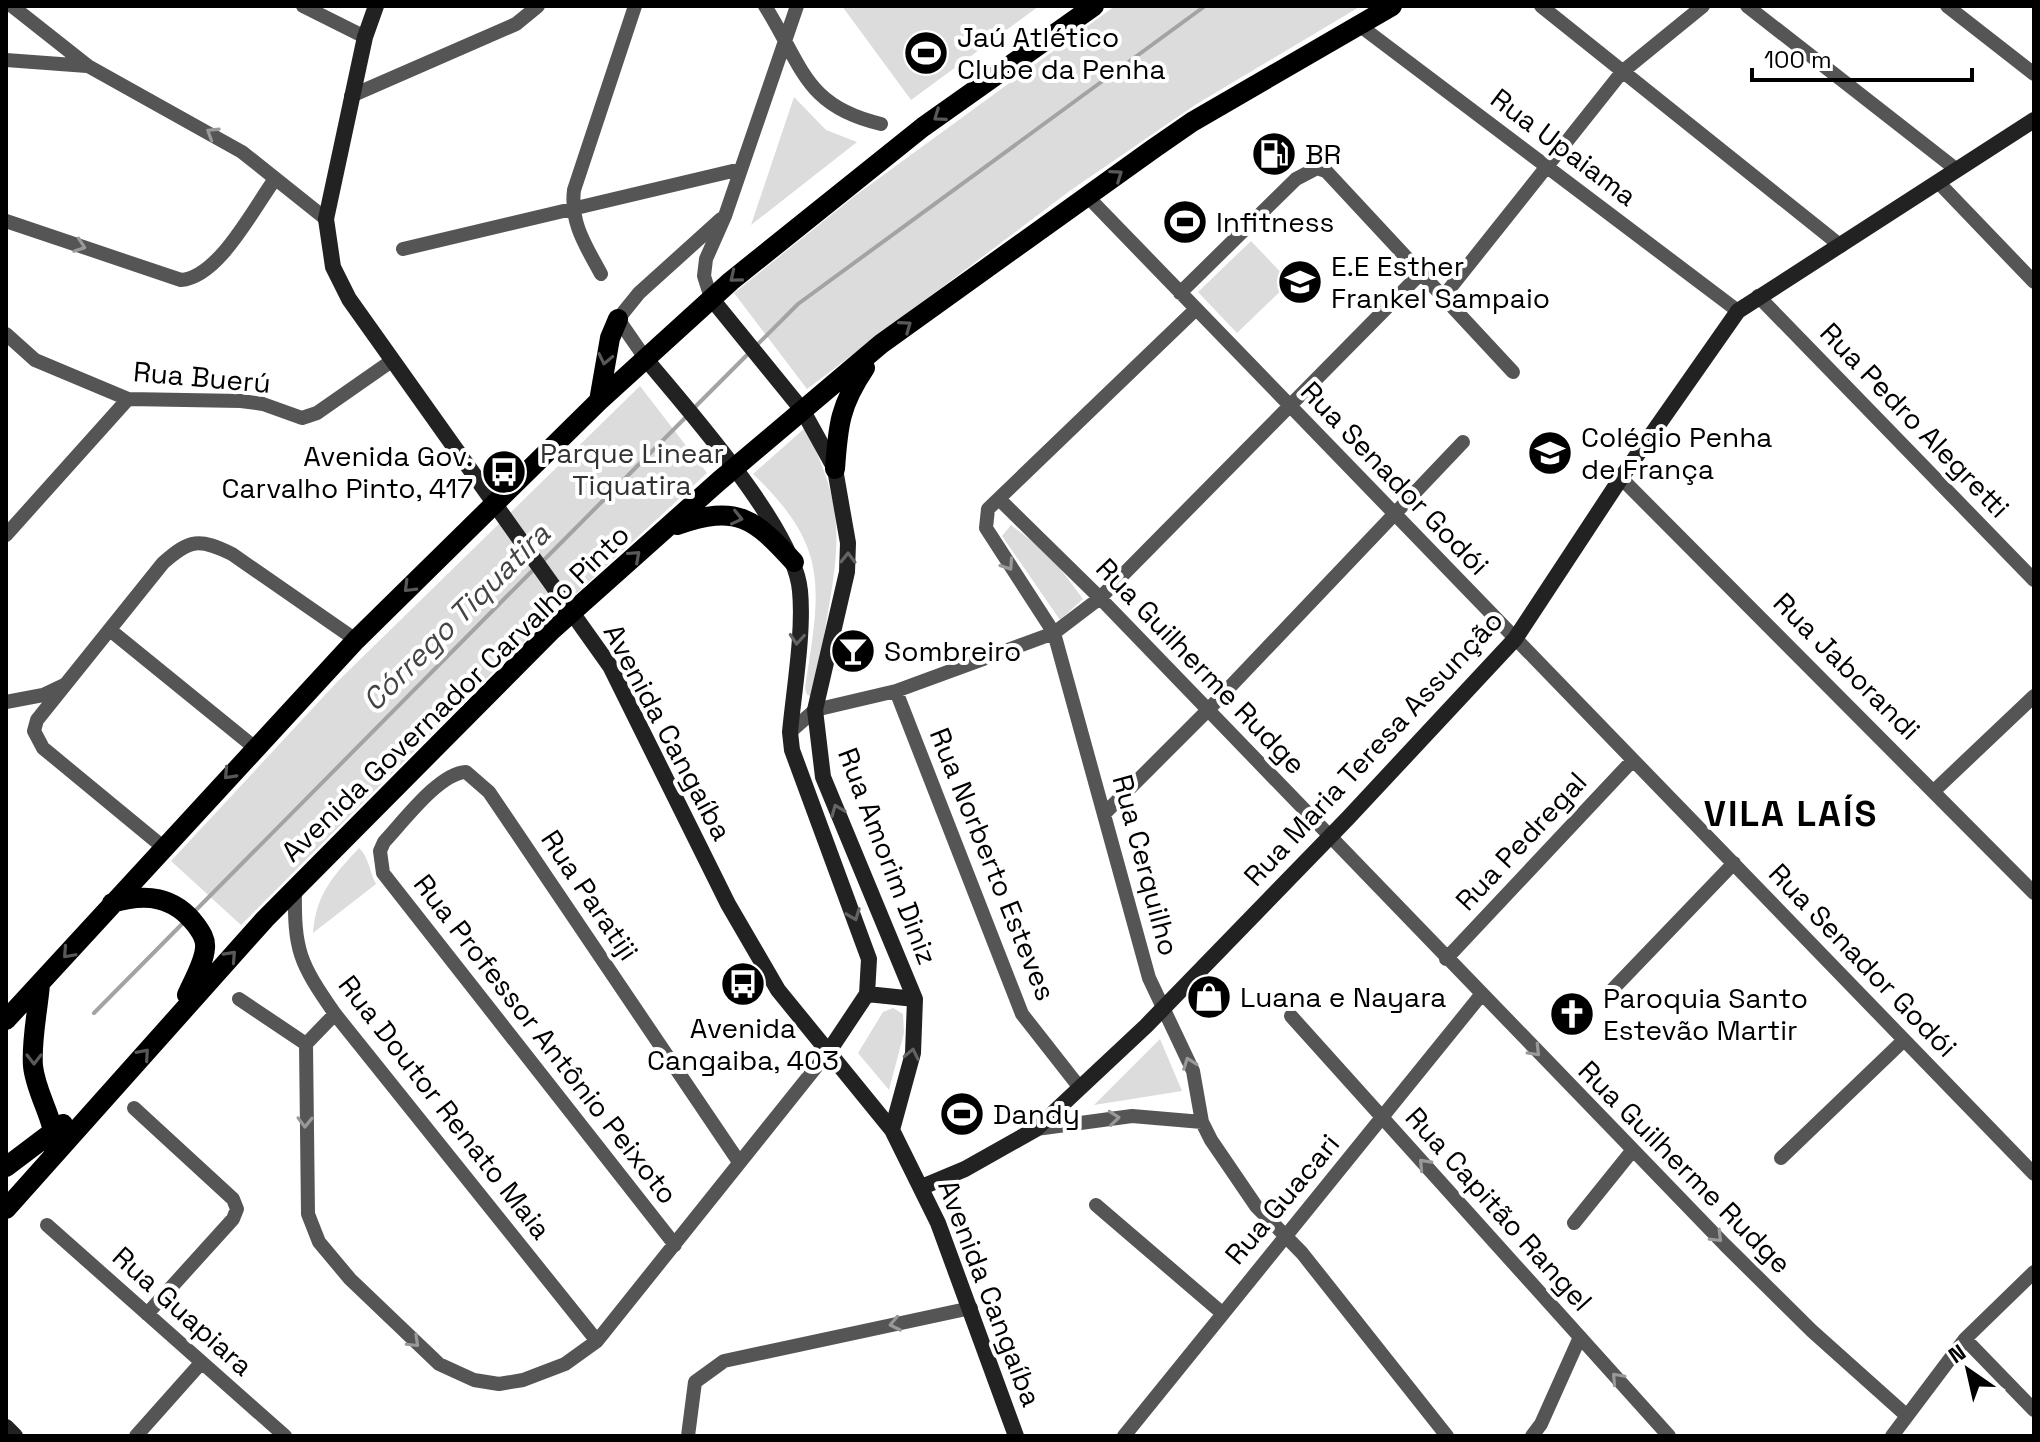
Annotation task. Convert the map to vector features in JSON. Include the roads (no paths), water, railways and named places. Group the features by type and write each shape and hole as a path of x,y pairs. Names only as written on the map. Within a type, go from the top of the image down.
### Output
{"main road":[{"path":"6,1020 254,747 356,640 645,358 717,305 923,127 1094,6"},
{"name":"Avenida Governador Carvalho Pinto","path":"6,1209 54,1152 295,888 552,630 666,529 727,462 881,344 1192,122 1392,6"},
{"path":"599,401 610,338 618,319"},
{"path":"835,469 838,418 843,404 881,344"},
{"path":"666,529 707,514 729,515 748,520 765,531 794,562"},
{"path":"112,903 146,896 165,899 187,913 203,933 205,948 179,1014"},
{"path":"40,984 33,1064 38,1091 54,1131 54,1152"},
{"path":"6,1034 23,1003"},
{"path":"6,1167 86,1106 109,1093"}],"street":[{"path":"12,6 88,66 204,128 326,219"},
{"path":"303,6 365,37"},
{"name":"Avenida Cangaíba","path":"376,6 351,96 326,219 333,267 349,299 610,666 752,948 778,990 892,1130 922,1187 971,1308 1016,1436"},
{"path":"351,96 516,24 538,6"},
{"path":"601,274 579,233 572,207 574,190 635,6"},
{"path":"765,6 816,94 840,111 881,124"},
{"path":"717,305 704,267 725,216 797,6"},
{"path":"1541,6 1841,246"},
{"path":"1443,297 1622,72 1703,6"},
{"path":"1747,6 1957,170"},
{"path":"1947,6 2034,74"},
{"name":"Rua Upaiama","path":"1359,25 1738,311"},
{"path":"6,60 88,66"},
{"name":"Rua Maria Teresa Assunção","path":"922,1187 990,1156 1036,1129 1163,1009 1331,836 1515,639 1621,478 1738,311 2034,120"},
{"path":"1180,293 1296,179 1317,168 1326,171 1513,372"},
{"path":"403,249 741,169"},
{"path":"6,221 181,280 196,278 217,260 275,179"},
{"path":"1938,182 2034,282"},
{"name":"Rua Senador Godói","path":"1087,196 2034,1174"},
{"path":"618,319 639,293 725,216"},
{"path":"790,732 815,710 896,691 1054,633 1100,598 1421,273"},
{"name":"Rua Pedro Alegretti","path":"1758,296 2034,580"},
{"name":"Rua Amorim Diniz","path":"717,305 799,407 835,469 848,543 847,572 815,710 823,777 915,999 913,1053 892,1130"},
{"path":"999,499 1196,309"},
{"name":"Rua Amorim Diniz","path":"618,319 727,462 794,562 800,592 790,732 797,770 864,941 869,959 867,994"},
{"name":"Rua Buerú","path":"6,334 35,360 128,399 241,401 309,417 397,366"},
{"path":"6,535 128,399"},
{"path":"1106,812 1207,711 1463,442"},
{"name":"Rua Jaborandi","path":"1621,478 1935,790 2034,893"},
{"name":"Rua Guilherme Rudge","path":"999,499 1100,598 1632,1151 1812,1331 1907,1416"},
{"name":"Rua Cerquilho","path":"999,499 988,509 986,528 1054,633 1106,812 1149,978 1193,1071 1202,1122 1237,1181 1286,1235 1447,1436"},
{"path":"163,847 37,740 34,731 37,720 163,563 181,547 195,542 211,543 232,554 356,640"},
{"path":"110,630 254,747"},
{"path":"6,702 43,695 68,683"},
{"name":"Rua Norberto Esteves","path":"896,691 1022,1014 1080,1088"},
{"path":"1935,790 2034,696"},
{"name":"Rua Pedregal","path":"1446,959 1633,760"},
{"name":"Rua Paratiji","path":"380,862 384,842 441,782 455,772 466,772 478,779 739,1162"},
{"name":"Rua Professor Antônio Peixoto","path":"380,862 401,899 675,1245"},
{"path":"1613,989 1734,863"},
{"name":"Rua Doutor Renato Maia","path":"295,888 295,942 309,976 335,1014 597,1341"},
{"path":"335,1014 306,1044 308,1214 319,1242 350,1279 439,1364 474,1380 499,1384 523,1380 565,1364 597,1341 829,1051 867,994 915,999"},
{"name":"Rua Guacari","path":"1124,1436 1481,995"},
{"path":"239,999 306,1044"},
{"name":"Rua Capitão Rangel","path":"1291,1016 1669,1436"},
{"path":"1781,1158 1904,1040"},
{"path":"134,1108 233,1199 237,1209 233,1219 147,1314"},
{"path":"1036,1129 1132,1116 1202,1122"},
{"path":"1574,1223 1632,1151"},
{"path":"1096,1205 1222,1313"},
{"name":"Rua Guapiara","path":"47,1225 285,1436"},
{"path":"1892,1436 1965,1339 2034,1272"},
{"path":"688,1436 695,1382 724,1361 971,1308"},
{"path":"1532,1436 1555,1395 1580,1337"},
{"path":"1965,1339 2034,1410"},
{"path":"136,1436 201,1363"},
{"path":"6,1427 15,1436"}],"waterway":[{"name":"Córrego Tiquatira","path":"755,347 798,304 1205,6"},
{"name":"Córrego Tiquatira","path":"693,409 749,353"},
{"name":"Córrego Tiquatira","path":"541,563 687,416"},
{"name":"Córrego Tiquatira","path":"194,912 534,569"},
{"name":"Córrego Tiquatira","path":"94,1013 185,921"}],"place":[{"name":"Jaú Atlético Clube da Penha","path":"926,53"},
{"name":"BR","path":"1274,154"},
{"name":"Infitness","path":"1185,222"},
{"name":"E.E Esther Frankel Sampaio","path":"1300,282"},
{"name":"Colégio Penha de França","path":"1550,453"},
{"name":"Avenida Gov. Carvalho Pinto, 417","path":"504,472"},
{"name":"Sombreiro","path":"853,651"},
{"name":"Avenida Cangaiba, 403","path":"743,984"},
{"name":"Luana e Nayara","path":"1209,997"},
{"name":"Paroquia Santo Estevão Martir","path":"1572,1014"},
{"name":"Dandy","path":"962,1114"}],"district":[{"name":"VILA LAÍS","path":"1791,814"}],"park label":[{"name":"Parque Linear Tiquatira","path":"632,469"}]}
